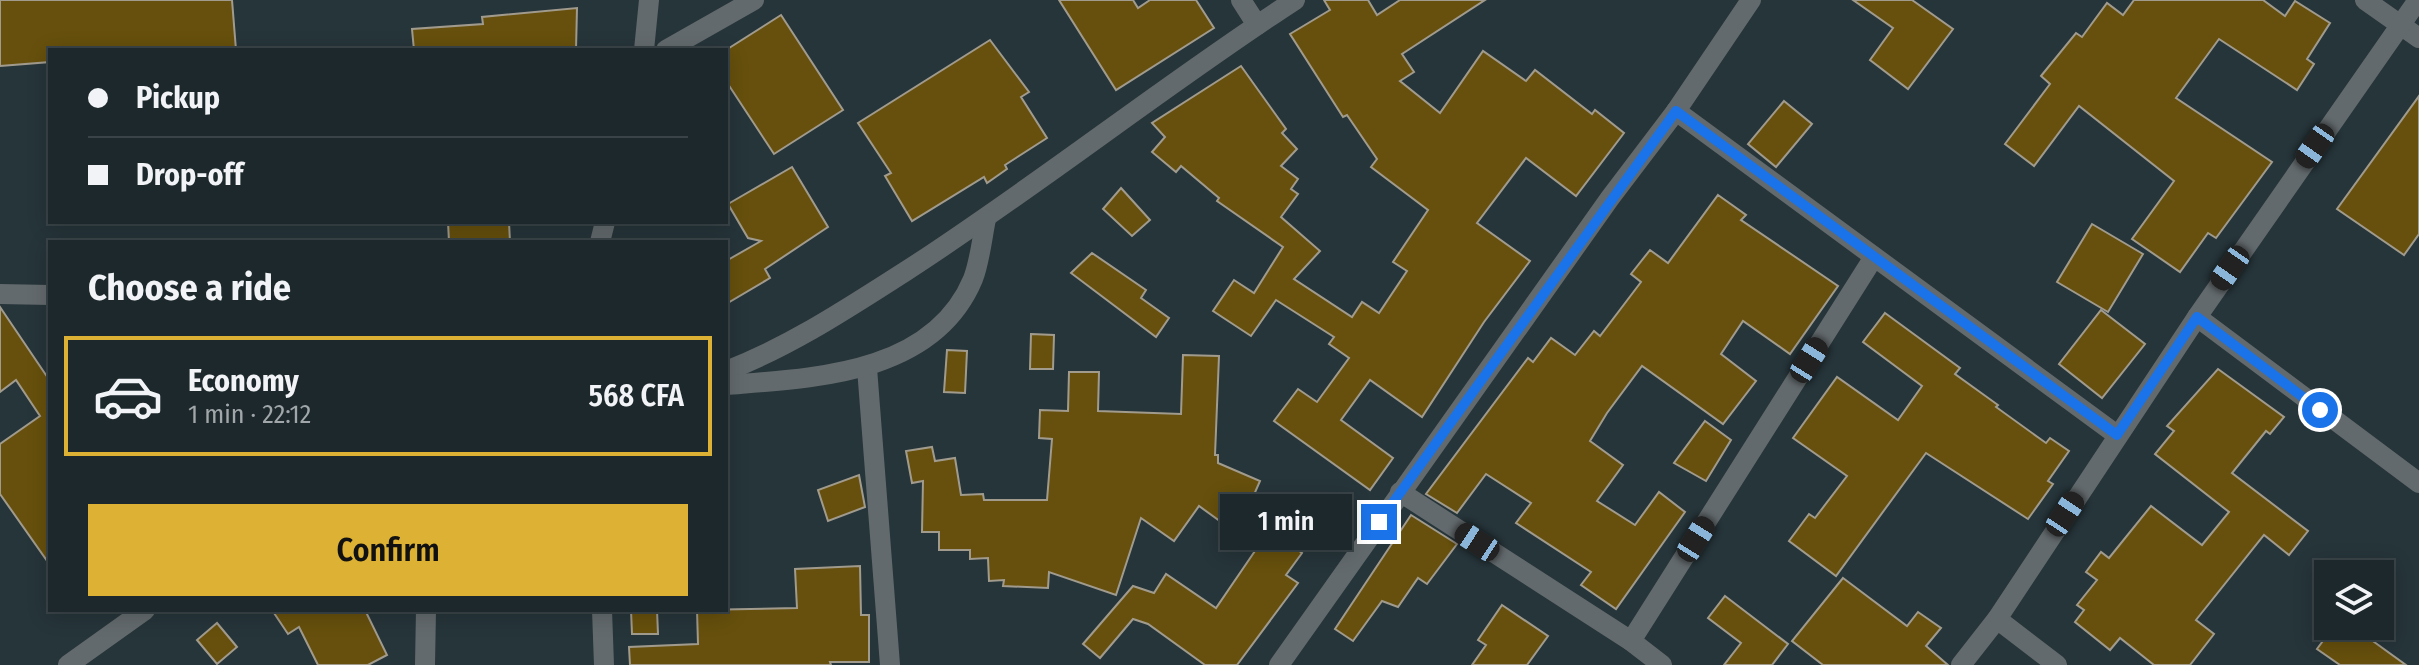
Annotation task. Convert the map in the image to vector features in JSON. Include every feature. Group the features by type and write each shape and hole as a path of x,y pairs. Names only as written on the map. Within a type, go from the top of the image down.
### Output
{"street":[{"path":"644,48 649,0"},
{"path":"670,48 754,0"},
{"path":"1241,0 1257,25"},
{"path":"728,370 765,356 836,315 986,219 1295,0"},
{"path":"1279,665 1400,492 1676,111 1751,0"},
{"path":"2365,0 2419,38"},
{"path":"1961,665 1997,619 2197,317 2418,0"},
{"path":"1676,111 2117,435"},
{"path":"728,385 867,368 927,337 949,318 973,279 986,219"},
{"path":"1631,641 1874,257"},
{"path":"0,294 48,295"},
{"path":"2197,317 2419,483"},
{"path":"867,368 890,665"},
{"path":"1400,492 1631,641 1662,665"},
{"path":"68,665 142,612"},
{"path":"425,665 426,612"},
{"path":"602,612 604,665"},
{"path":"1997,619 2057,665"}],"building":[{"path":"0,0 232,0 236,48 48,48 48,62 0,66"},
{"path":"1059,0 1133,0 1138,8 1150,0 1196,0 1214,28 1116,90"},
{"path":"1324,0 1368,0 1377,15 1400,0 1485,0 1402,54 1414,72 1400,81 1440,113 1483,51 1526,81 1535,70 1592,114 1595,110 1624,133 1576,196 1526,158 1477,223 1530,261 1484,322 1422,417 1370,380 1341,420 1393,458 1370,490 1274,421 1298,389 1317,402 1349,358 1329,344 1334,337 1276,300 1251,336 1213,311 1234,280 1254,293 1283,247 1217,201 1219,198 1181,166 1176,172 1152,152 1165,137 1152,123 1241,66 1286,129 1282,133 1297,149 1281,166 1298,179 1291,189 1298,194 1281,217 1320,251 1294,279 1352,317 1362,302 1379,313 1407,271 1393,262 1428,210 1371,167 1377,159 1347,115 1343,117 1290,34 1330,10"},
{"path":"1853,0 1912,0 1953,29 1908,89 1870,60 1893,28"},
{"path":"2134,0 2263,0 2285,16 2295,1 2330,23 2307,59 2314,64 2297,90 2219,39 2176,98 2272,162 2216,238 2208,233 2180,272 2132,239 2174,181 2079,106 2034,166 2005,144 2050,84 2041,76 2076,33 2082,37 2107,3 2123,15"},
{"path":"577,8 576,48 414,48 412,29 483,24 482,17"},
{"path":"781,15 843,110 774,154 728,84 728,49"},
{"path":"990,40 1029,92 1021,97 1047,138 1005,165 1007,169 987,183 984,177 912,221 885,176 891,173 858,123"},
{"path":"2419,96 2419,234 2404,255 2337,209"},
{"path":"1784,101 1812,124 1776,167 1748,144"},
{"path":"792,167 828,227 765,269 770,278 728,303 728,260 761,241 748,238 728,204"},
{"path":"1121,188 1150,220 1132,236 1103,209"},
{"path":"1718,195 1746,215 1741,220 1838,286 1790,354 1743,321 1721,354 1756,381 1723,424 1642,366 1607,413 1590,441 1623,465 1597,501 1635,525 1659,492 1685,512 1616,609 1581,585 1591,572 1516,523 1531,503 1486,474 1457,513 1426,494 1528,358 1533,362 1551,338 1575,355 1594,331 1600,336 1641,282 1631,274 1650,250 1668,263"},
{"path":"448,224 509,224 510,240 449,240"},
{"path":"2092,224 2143,254 2108,312 2057,282"},
{"path":"1092,253 1146,290 1141,298 1169,318 1156,337 1071,273"},
{"path":"0,307 48,378 48,562 0,494 0,444 40,416 16,380 0,392"},
{"path":"2101,310 2145,344 2102,398 2059,364"},
{"path":"1885,313 1960,368 1955,374 1998,405 1996,407 2046,443 2050,438 2069,451 2048,481 2053,484 2028,519 1926,453 1836,576 1789,541 1809,514 1815,518 1847,476 1793,438 1837,377 1898,420 1922,386 1863,342"},
{"path":"1031,334 1054,335 1053,369 1030,369"},
{"path":"947,350 967,351 965,393 944,392"},
{"path":"1183,355 1219,356 1215,455 1218,455 1218,463 1260,481 1246,513 1302,553 1286,575 1298,583 1237,665 1205,665 1148,624 1133,619 1100,658 1083,644 1133,586 1154,593 1166,574 1216,608 1257,548 1199,506 1174,541 1141,518 1116,595 1049,572 1048,588 1003,586 1004,580 989,581 988,558 970,559 970,550 939,550 939,532 922,532 923,481 912,483 906,451 932,447 935,461 955,458 961,495 983,494 984,500 1047,500 1052,439 1039,438 1040,410 1068,411 1069,372 1099,372 1098,411 1181,414"},
{"path":"2218,369 2284,417 2270,434 2266,431 2232,473 2308,531 2289,555 2264,535 2196,620 2214,634 2190,665 2154,665 2120,638 2110,650 2075,622 2084,610 2077,605 2097,580 2086,572 2101,552 2109,558 2151,506 2202,545 2229,512 2155,454 2174,431 2167,426"},
{"path":"1705,421 1731,440 1706,481 1674,463"},
{"path":"859,475 865,507 828,521 818,490"},
{"path":"1411,515 1457,544 1427,584 1418,578 1398,607 1382,601 1353,641 1335,629"},
{"path":"860,566 861,615 869,615 869,662 830,662 831,665 630,665 629,647 698,644 697,612 797,608 795,569"},
{"path":"1843,578 1907,626 1918,612 1941,628 1926,646 1948,665 1823,665 1792,641"},
{"path":"1725,596 1788,644 1772,665 1724,665 1741,643 1708,618"},
{"path":"1502,605 1548,636 1527,665 1472,665 1486,645 1478,640"},
{"path":"273,612 366,612 387,655 368,665 318,665 299,627 288,634"},
{"path":"631,612 657,612 658,634 632,634"},
{"path":"217,623 237,647 217,664 197,640"},
{"path":"2324,640 2371,640 2406,665 2340,665 2317,649"}],"route":[{"path":"1379,522 1610,198 1676,111 2117,435 2197,317 2320,410"}]}
